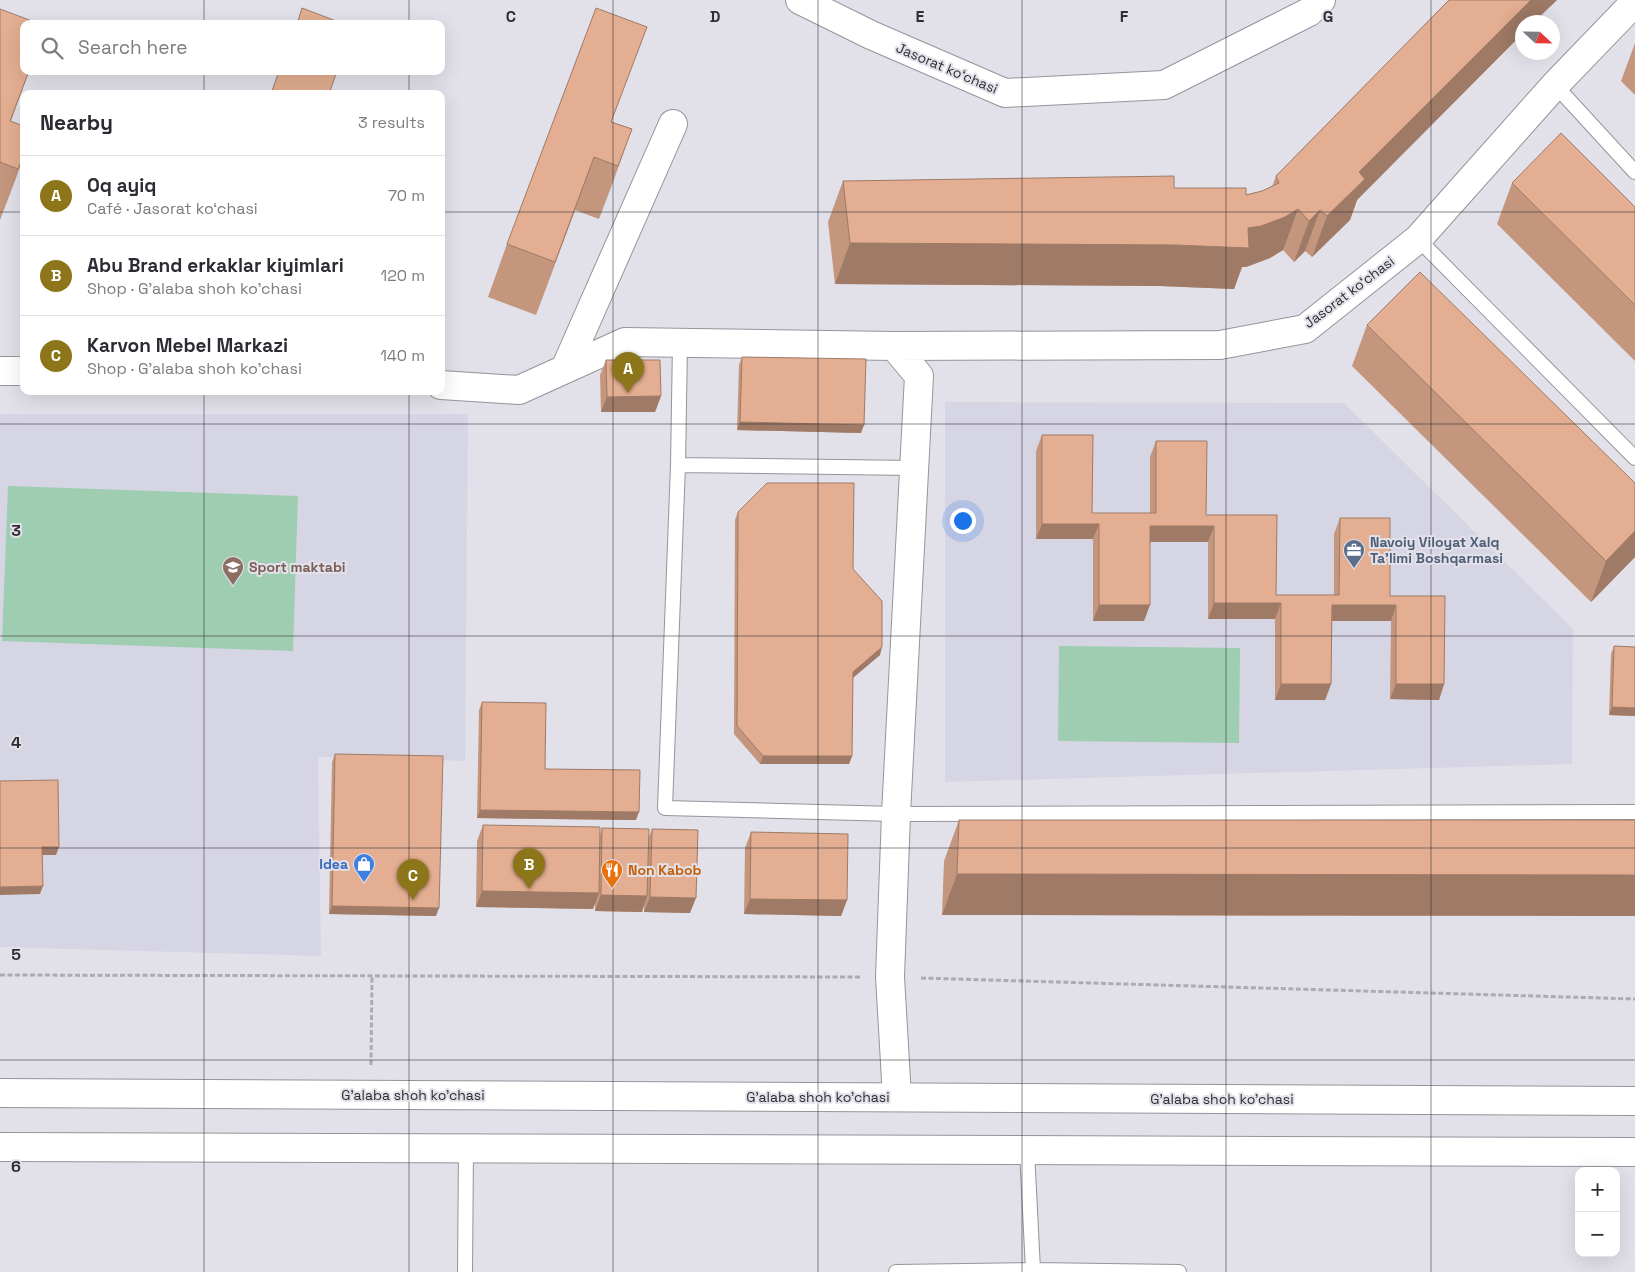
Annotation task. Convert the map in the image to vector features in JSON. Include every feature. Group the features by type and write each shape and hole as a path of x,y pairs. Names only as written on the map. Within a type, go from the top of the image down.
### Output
{"main road":[{"name":"Jasorat ko‘chasi","path":"800,0 871,35 1005,93 1164,85 1309,12 1321,0"},
{"name":"Jasorat ko‘chasi","path":"445,385 519,390 626,342 894,346 1220,345 1305,329 1418,239 1555,85 1635,2"},
{"path":"565,369 673,124"},
{"path":"894,346 919,376 896,814 890,977 897,1097"},
{"path":"0,371 20,371"},
{"name":"G'alaba shoh ko'chasi","path":"0,1093 1635,1101"},
{"path":"0,1147 1635,1152"}],"lane":[{"path":"1555,85 1635,172"},
{"path":"1418,239 1635,458"},
{"path":"680,343 678,465 665,808 896,814 1635,812"},
{"path":"678,465 914,468"},
{"path":"465,1272 466,1148"},
{"path":"1027,1151 1033,1270"},
{"path":"896,1272 1033,1270 1179,1272"}],"path":[{"path":"0,975 890,977 1635,999"},
{"path":"371,1095 372,976"}],"shaded area":[{"path":"945,402 1344,403 1573,629 1572,764 945,782"},
{"name":"Sport maktabi","path":"0,414 468,414 465,761 318,757 321,956 0,947"}],"green space":[{"path":"8,486 298,496 293,651 2,641"},
{"path":"1059,646 1240,648 1239,743 1058,741"}],"building":[{"path":"1449,0 1531,0 1359,172 1365,179 1327,216 1320,210 1309,221 1298,209 1285,217 1261,226 1248,228 1249,248 1175,245 850,243 843,181 1174,176 1174,188 1246,188 1246,195 1262,191 1279,183 1276,176"},
{"path":"302,8 334,20 298,20"},
{"path":"596,8 647,27 611,122 632,129 618,166 594,157 555,262 507,244"},
{"path":"0,9 29,20 20,20 20,75 27,75 22,90 20,90 10,121 20,125 20,164 18,169 0,162"},
{"path":"278,75 336,75 330,90 272,90"},
{"path":"1561,133 1635,207 1635,305 1512,183"},
{"path":"1420,272 1635,483 1635,531 1606,561 1367,325"},
{"path":"742,357 866,359 864,425 740,422"},
{"path":"606,360 660,360 661,396 607,397"},
{"path":"1042,435 1093,435 1092,513 1156,513 1156,441 1207,441 1206,515 1277,515 1276,595 1339,595 1340,518 1390,518 1390,596 1445,596 1444,684 1396,684 1396,605 1332,605 1331,684 1281,684 1281,603 1214,603 1214,526 1150,526 1150,605 1099,605 1099,524 1042,524"},
{"path":"767,483 854,483 853,569 882,601 882,647 853,672 852,756 763,756 737,726 738,512"},
{"path":"1614,646 1635,647 1635,708 1612,707"},
{"path":"482,702 546,703 545,769 640,770 639,812 480,810"},
{"path":"335,754 443,756 439,908 332,906"},
{"path":"58,780 59,847 42,847 43,886 0,887 0,781"},
{"path":"959,820 1635,820 1635,875 957,874"},
{"path":"483,825 600,827 599,893 482,891"},
{"path":"602,828 649,829 647,896 601,895"},
{"path":"652,829 698,830 696,898 650,897"},
{"path":"751,832 848,834 847,900 750,899"}],"place":[{"name":"Oq ayiq","path":"628,393"},
{"name":"Navoiy Viloyat Xalq Ta'limi Boshqarmasi","path":"1354,569"},
{"name":"Sport maktabi","path":"233,586"},
{"name":"Idea","path":"364,883"},
{"name":"Abu Brand erkaklar kiyimlari","path":"529,889"},
{"name":"Non Kabob","path":"612,889"},
{"name":"Karvon Mebel Markazi","path":"413,900"}]}
